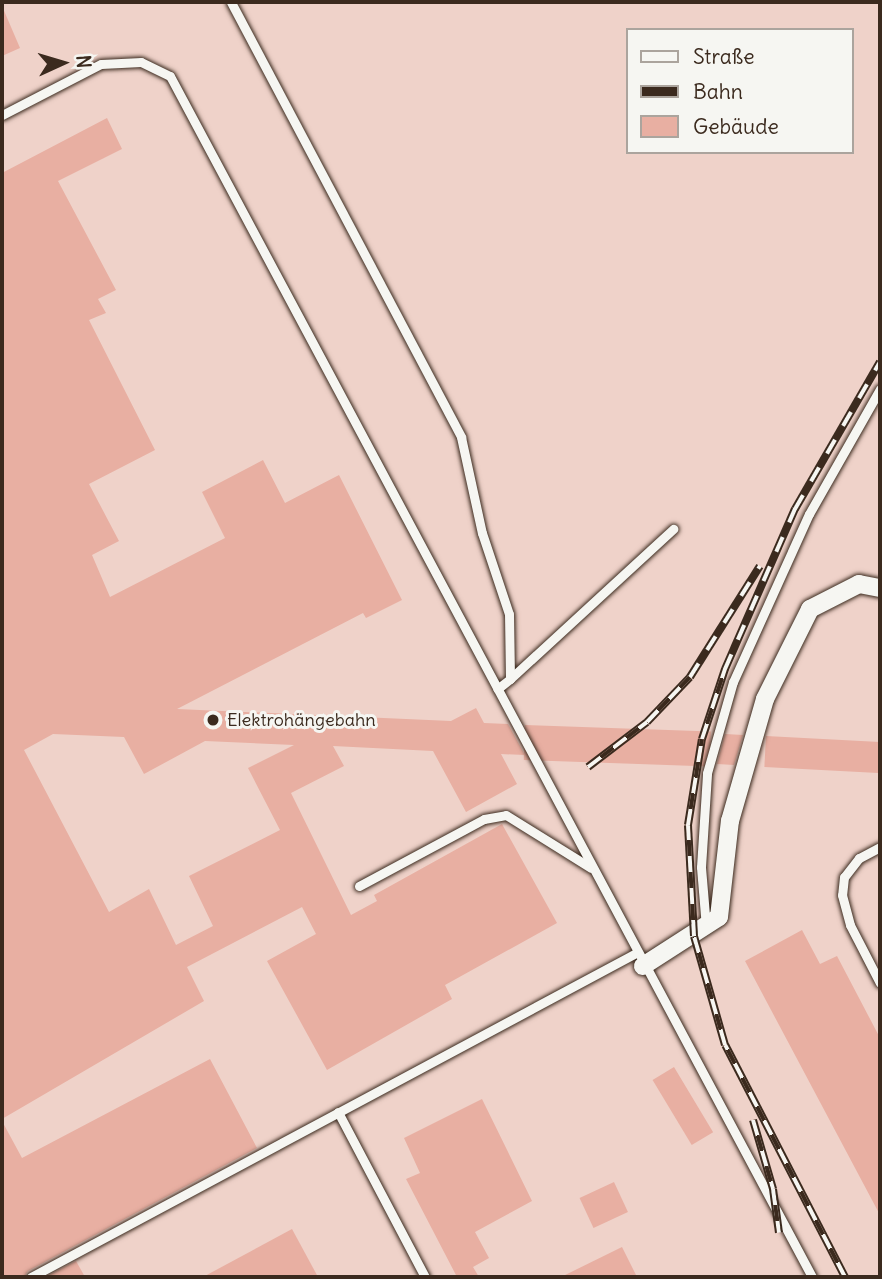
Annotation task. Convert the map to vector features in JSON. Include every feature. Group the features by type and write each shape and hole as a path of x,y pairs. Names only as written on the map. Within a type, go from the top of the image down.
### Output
{"street":[{"path":"640,959 706,929 719,917 730,821 765,699 810,608 859,584 880,588"}],"lane":[{"path":"231,2 461,437 482,533 509,614 510,679"},
{"path":"2,115 101,64 141,62 170,76 812,1277"},
{"path":"706,929 701,867 707,773 733,682 808,514 880,389"},
{"path":"497,689 673,529"},
{"path":"359,886 484,819 506,816 593,869"},
{"path":"880,847 859,858 844,877 842,895 850,925 880,983"},
{"path":"31,1277 338,1112 640,959"},
{"path":"338,1112 425,1277"}],"shaded area":[{"path":"2,2 880,2 880,1277 2,1277"}],"building":[{"path":"2,6 20,48 2,56"},
{"path":"107,118 122,149 58,181 116,290 98,299 106,313 89,320 155,450 89,484 119,541 92,555 110,597 225,538 202,492 263,460 285,503 339,475 402,600 366,618 363,613 177,709 451,721 476,708 484,723 508,724 525,755 501,754 517,784 466,812 433,751 333,746 344,766 291,793 351,915 377,901 374,895 502,824 557,923 445,985 452,999 327,1070 267,961 316,934 302,907 187,967 204,1001 2,1119 2,173","holes":["53,734 124,737 144,774 205,741 294,745 248,768 280,830 189,876 213,926 176,945 149,889 109,912 24,750"]},
{"path":"525,725 711,731 710,766 524,760"},
{"path":"725,734 743,735 734,765 717,764"},
{"path":"766,736 880,742 878,773 764,767"},
{"path":"802,930 820,964 837,956 880,1038 880,1215 745,961"},
{"path":"210,1059 257,1148 28,1271 24,1277 2,1277 2,1121 22,1158"},
{"path":"674,1067 713,1132 692,1145 653,1080"},
{"path":"482,1099 532,1201 475,1232 489,1258 473,1267 479,1277 457,1277 406,1179 420,1173 404,1138"},
{"path":"614,1182 628,1212 594,1228 580,1198"},
{"path":"292,1229 318,1277 203,1277"},
{"path":"622,1247 637,1277 561,1277"},
{"path":"76,1261 85,1277 45,1277"}],"railway":[{"path":"845,1277 725,1045 694,936 688,825 702,739 725,669 795,509 880,362"},
{"path":"588,767 647,722 690,677 760,566"},
{"path":"753,1120 773,1189 779,1233"}],"place":[{"name":"Elektrohängebahn","path":"213,720"}]}
